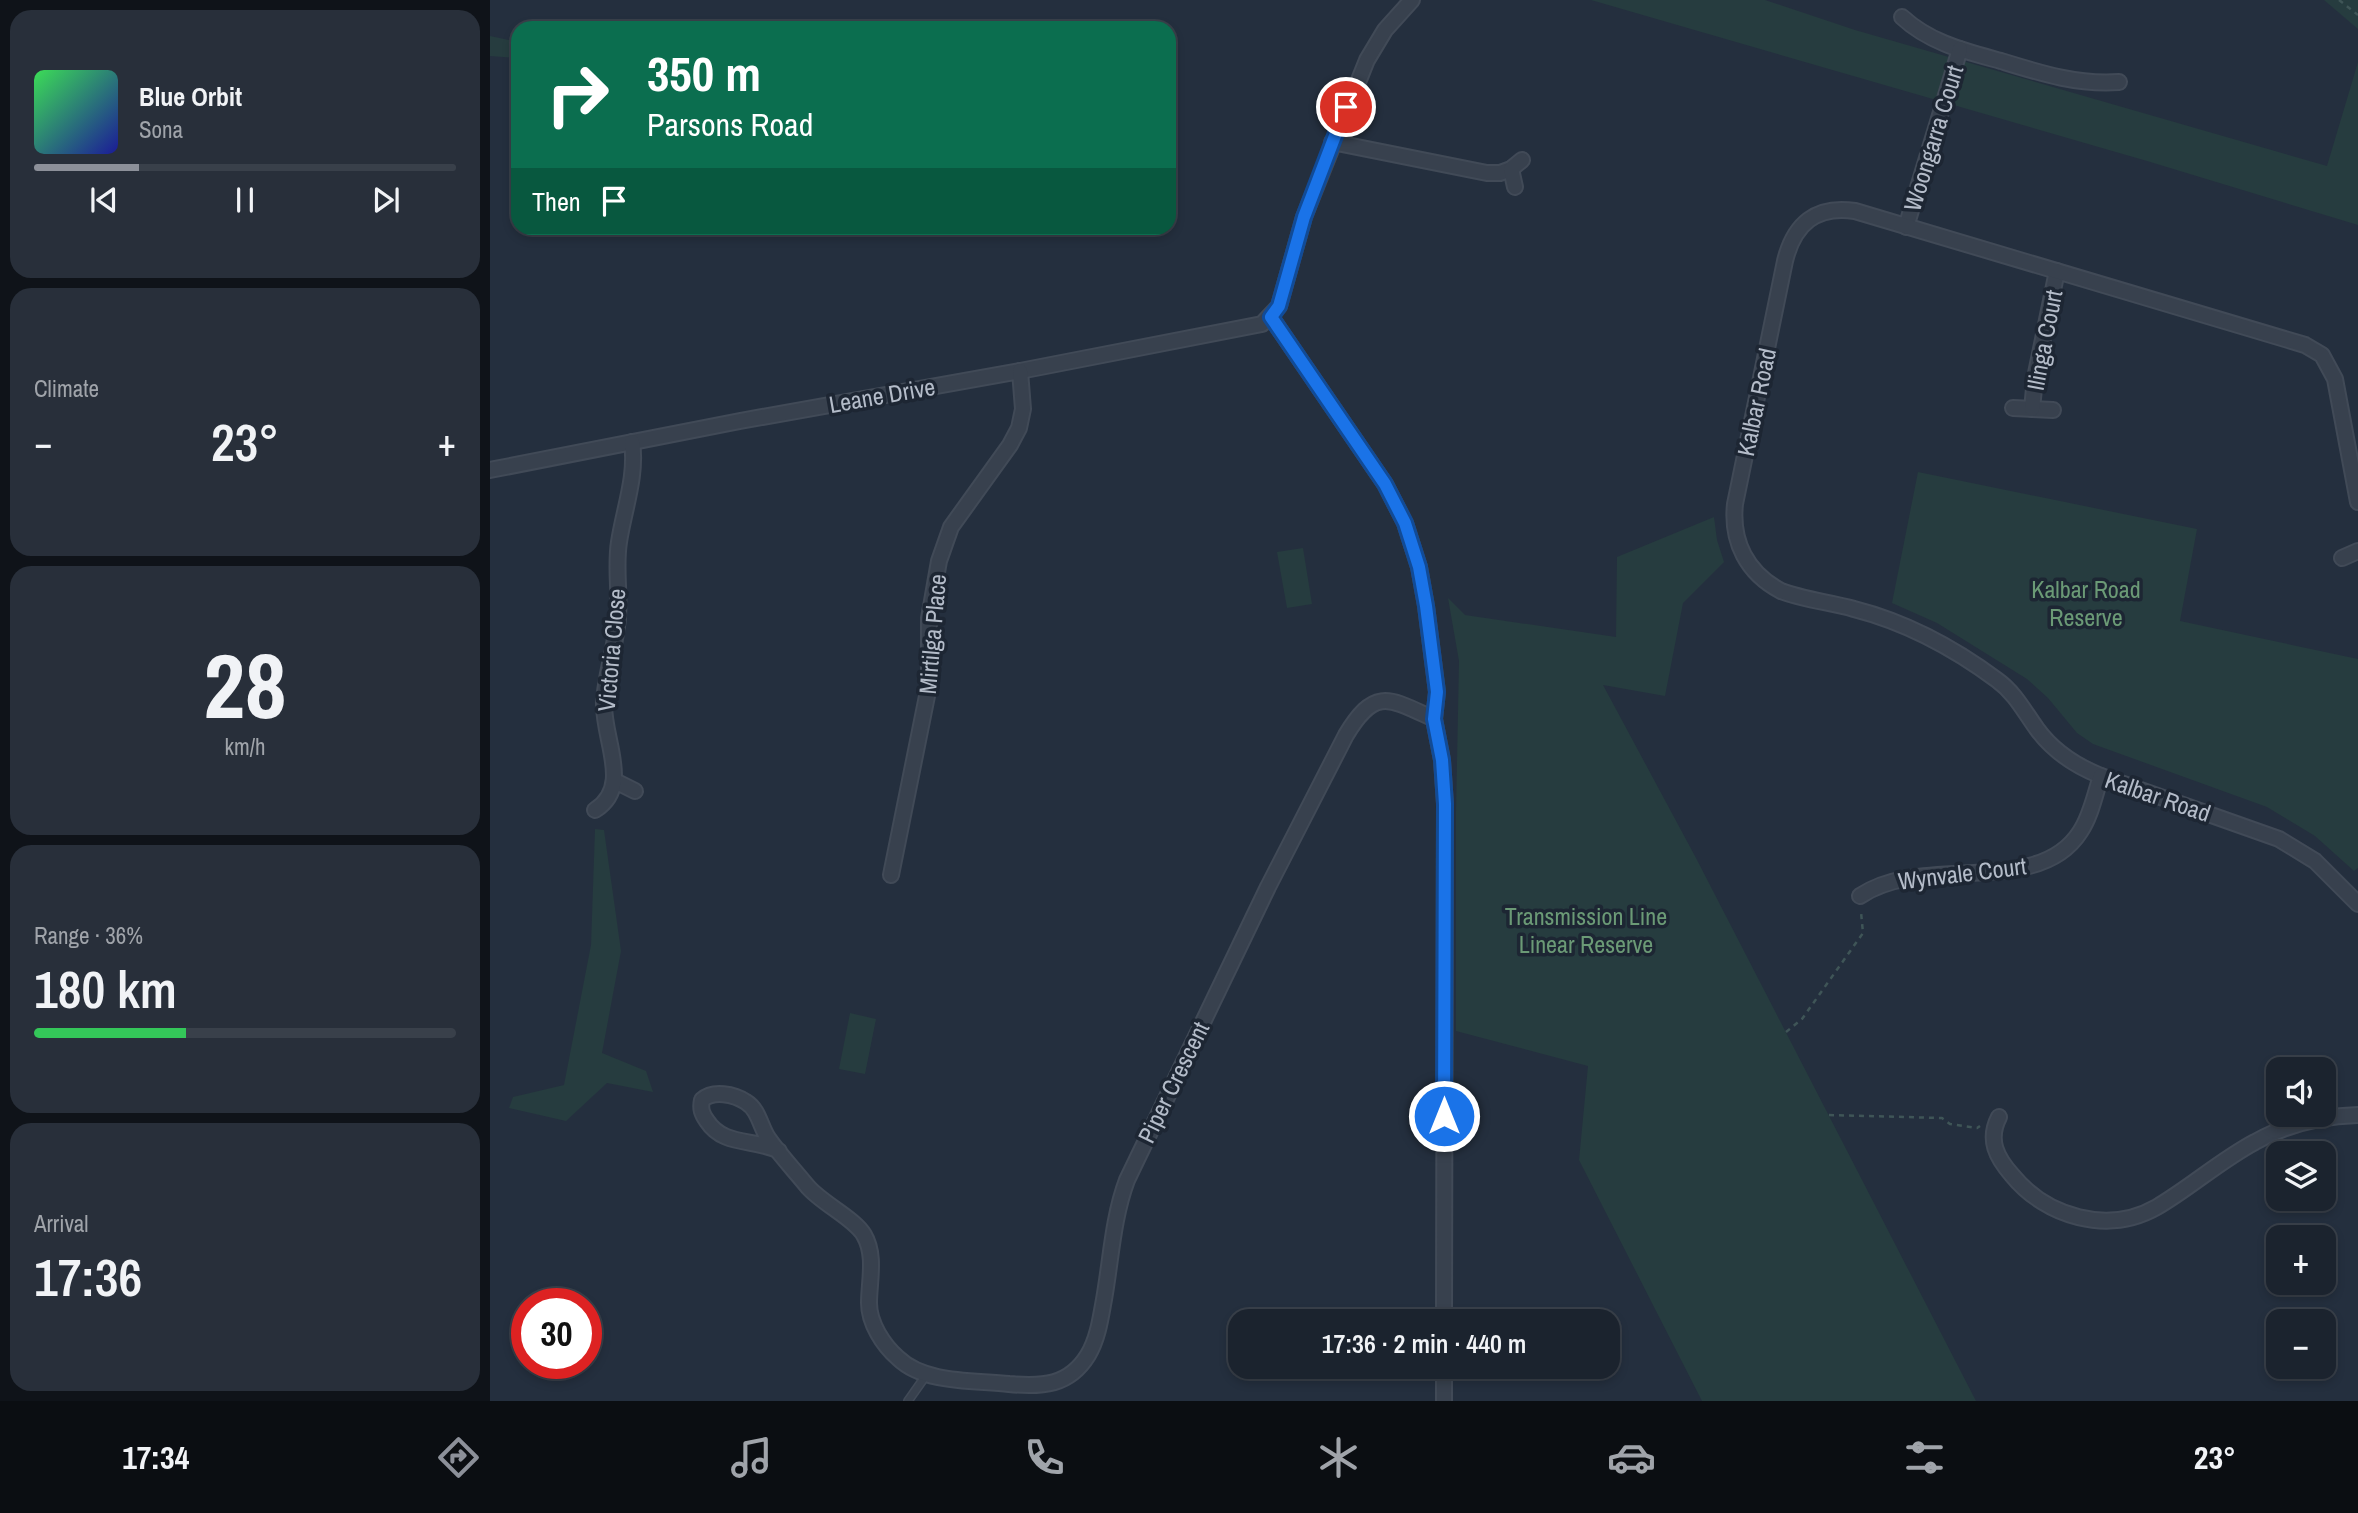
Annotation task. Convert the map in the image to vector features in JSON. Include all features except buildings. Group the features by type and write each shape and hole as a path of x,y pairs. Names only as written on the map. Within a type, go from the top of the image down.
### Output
{"street":[{"path":"1412,0 1385,30 1367,60 1332,142 1304,217 1279,306 1271,317 1385,484 1405,523 1419,567 1426,606 1437,692 1434,719 1442,760 1445,804 1444,1309"},
{"name":"Woongarra Court","path":"1902,17 1922,33 1960,50 2067,80 2119,82"},
{"name":"Woongarra Court","path":"1906,227 1960,50"},
{"path":"1332,142 1487,173 1500,173 1516,164 1515,187"},
{"name":"Kalbar Road","path":"2358,502 2336,379 2328,363 2314,349 2297,341 1855,211 1834,210 1813,217 1797,230 1792,239 1785,261 1735,504 1735,527 1740,549 1760,577 1781,591 1874,615 1949,649 2006,686 2037,729 2056,749 2077,765 2279,839 2315,861 2358,904"},
{"name":"Ilinga Court","path":"2032,409 2035,377 2057,271"},
{"name":"Leane Drive","path":"490,470 1256,326 1271,317"},
{"name":"Mirtilga Place","path":"891,875 929,686 929,618 939,561 951,527 1019,428 1023,409 1020,371"},
{"path":"2013,408 2053,410"},
{"name":"Victoria Close","path":"615,781 605,722 604,698 617,629 617,553 632,472 632,442"},
{"path":"2342,558 2358,551"},
{"name":"Piper Crescent","path":"927,1374 1041,1386 1067,1378 1082,1364 1098,1332 1116,1218 1127,1180 1328,767 1366,707 1385,701 1398,703 1434,719"},
{"name":"Wynvale Court","path":"1860,896 1881,884 1909,877 2029,867 2052,859 2069,846 2081,831 2101,776"},
{"path":"595,810 608,800 615,781 635,791"},
{"path":"779,1151 721,1136 702,1114 702,1100 713,1094 743,1100 752,1107 765,1134 779,1151 816,1196 865,1236 870,1254 869,1303 872,1321 895,1356 910,1368 927,1374"},
{"path":"1999,1117 1993,1134 1995,1150 2027,1191 2068,1215 2106,1220 2133,1216 2156,1207 2254,1142 2281,1129 2328,1117 2358,1115"},
{"path":"1444,1379 1444,1401"}],"lane":[{"path":"908,1401 927,1374"}],"path":[{"path":"2339,0 2358,15"},
{"path":"1786,1032 1802,1019 1863,933 1860,896"},
{"path":"1829,1115 1942,1118 1950,1124 1977,1128 1999,1117"}],"green space":[{"path":"1591,0 1765,0 1855,30 2327,166 2358,62 2358,225 2147,161"},
{"path":"2324,0 2358,0 2358,29"},
{"path":"490,36 511,40 511,58 490,56"},
{"name":"Kalbar Road Reserve","path":"1918,472 2197,529 2180,621 2358,659 2358,868 2354,871 2315,836 2267,807 2093,744 2077,733 2048,698 2027,679 1937,623 1892,603"},
{"name":"Transmission Line Linear Reserve","path":"1714,517 1724,562 1683,603 1665,696 1603,685 1696,858 1976,1401 1702,1401 1579,1160 1588,1066 1456,1031 1459,661 1448,598 1465,615 1616,637 1617,557"},
{"path":"1303,548 1312,604 1287,608 1277,552"},
{"path":"595,829 604,830 621,951 602,1053 646,1071 653,1092 607,1083 566,1121 509,1108 513,1097 564,1085 591,945"},
{"path":"850,1013 876,1019 865,1074 839,1069"}],"route":[{"path":"1346,107 1304,217 1282,299 1271,317 1385,484 1400,511 1419,567 1436,681 1434,719 1444,778 1444,1116"}]}
